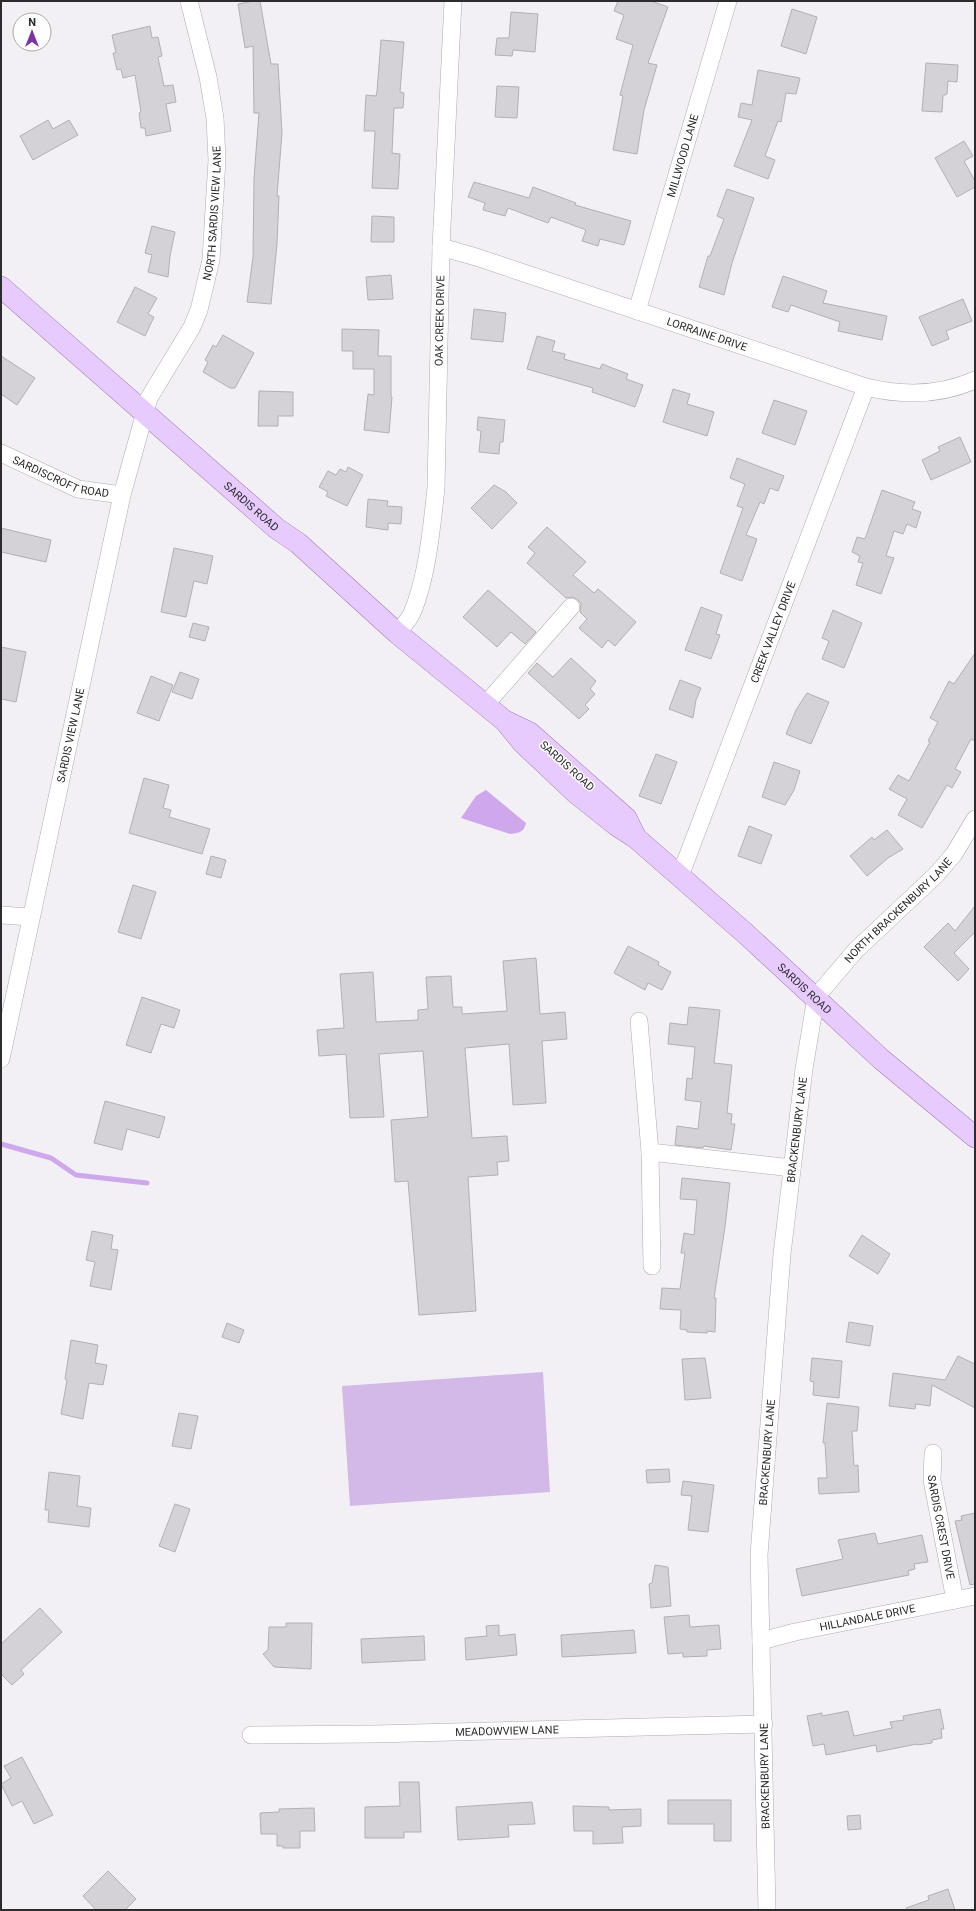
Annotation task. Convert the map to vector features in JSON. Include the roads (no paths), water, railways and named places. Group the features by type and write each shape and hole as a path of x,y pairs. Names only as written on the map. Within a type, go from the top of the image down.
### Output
{"main road":[{"name":"SARDIS ROAD","path":"1,287 276,528 298,543 397,633 486,704 505,721 523,743 578,794 616,825 636,838 680,876 816,997 881,1058 975,1137"}],"street":[{"name":"NORTH SARDIS VIEW LANE","path":"144,412 149,398 160,377 192,327 199,310 211,260 217,160 215,118 208,77 189,1"},
{"name":"OAK CREEK DRIVE","path":"397,633 411,614 419,592 434,513 436,488 441,247 453,1"},
{"name":"MILLWOOD LANE","path":"637,310 728,1"},
{"name":"LORRAINE DRIVE","path":"441,247 476,256 866,387 886,392 917,394 957,388 975,380"},
{"name":"CREEK VALLEY DRIVE","path":"680,876 866,387"},
{"name":"SARDIS VIEW LANE","path":"1,1059 30,917 122,495 144,412"},
{"name":"SARDISCROFT ROAD","path":"1,453 78,489 122,495"},
{"path":"486,704 571,607"},
{"name":"NORTH BRACKENBURY LANE","path":"816,997 856,950 936,875 954,854 975,819"},
{"path":"1,915 30,917"},
{"name":"BRACKENBURY LANE","path":"767,1910 759,1555 781,1262 804,1069 816,997"},
{"path":"639,1021 650,1152 652,1266"},
{"path":"650,1152 792,1168"},
{"name":"SARDIS CREST DRIVE","path":"933,1453 932,1480 955,1600"},
{"name":"HILLANDALE DRIVE","path":"760,1641 795,1632 975,1596"},
{"name":"MEADOWVIEW LANE","path":"251,1735 375,1734 764,1724"}],"waterway":[{"path":"1,1144 51,1158 76,1175 147,1183"}]}
